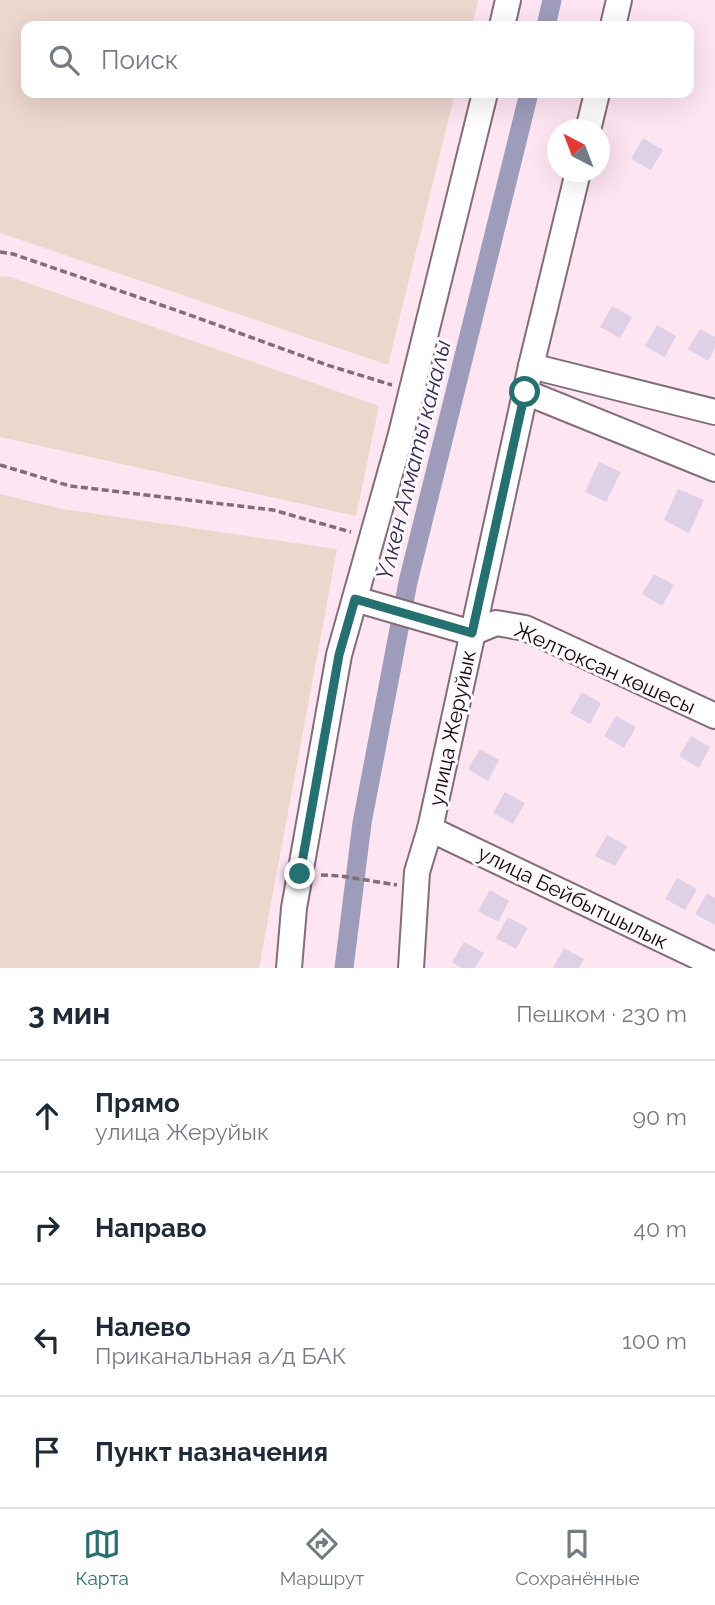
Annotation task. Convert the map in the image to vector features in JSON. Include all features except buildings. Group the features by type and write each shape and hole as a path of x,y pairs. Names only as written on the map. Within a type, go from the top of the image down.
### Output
{"street":[{"path":"503,21 508,0"},
{"path":"614,21 619,0"},
{"path":"289,968 294,908 339,655 411,391 484,98"},
{"path":"591,119 596,98"},
{"path":"576,182 531,366 715,412"},
{"name":"улица Жеруйык","path":"411,968 417,872 430,829 464,631 531,366"},
{"path":"525,392 715,469"},
{"path":"355,599 464,631"},
{"name":"Желтоксан көшесы","path":"464,631 496,623 524,628 715,716"},
{"name":"улица Бейбытшылык","path":"430,829 715,965"}],"path":[{"path":"0,252 13,254 162,305 327,365 411,391"},
{"path":"0,465 71,486 273,510 371,538"},
{"path":"341,876 375,881"}],"shaded area":[{"path":"0,0 478,0 473,21 21,21 21,98 454,98 388,365 0,233"},
{"path":"0,276 11,277 379,406 356,516 0,437"},
{"path":"0,494 63,509 337,549 259,968 0,968"}],"waterway":[{"name":"Үлкен Алматы каналы","path":"547,21 552,0"},
{"name":"Үлкен Алматы каналы","path":"344,968 362,823 408,582 528,98"}],"route":[{"path":"300,874 339,655 355,599 472,633 525,392"}]}
